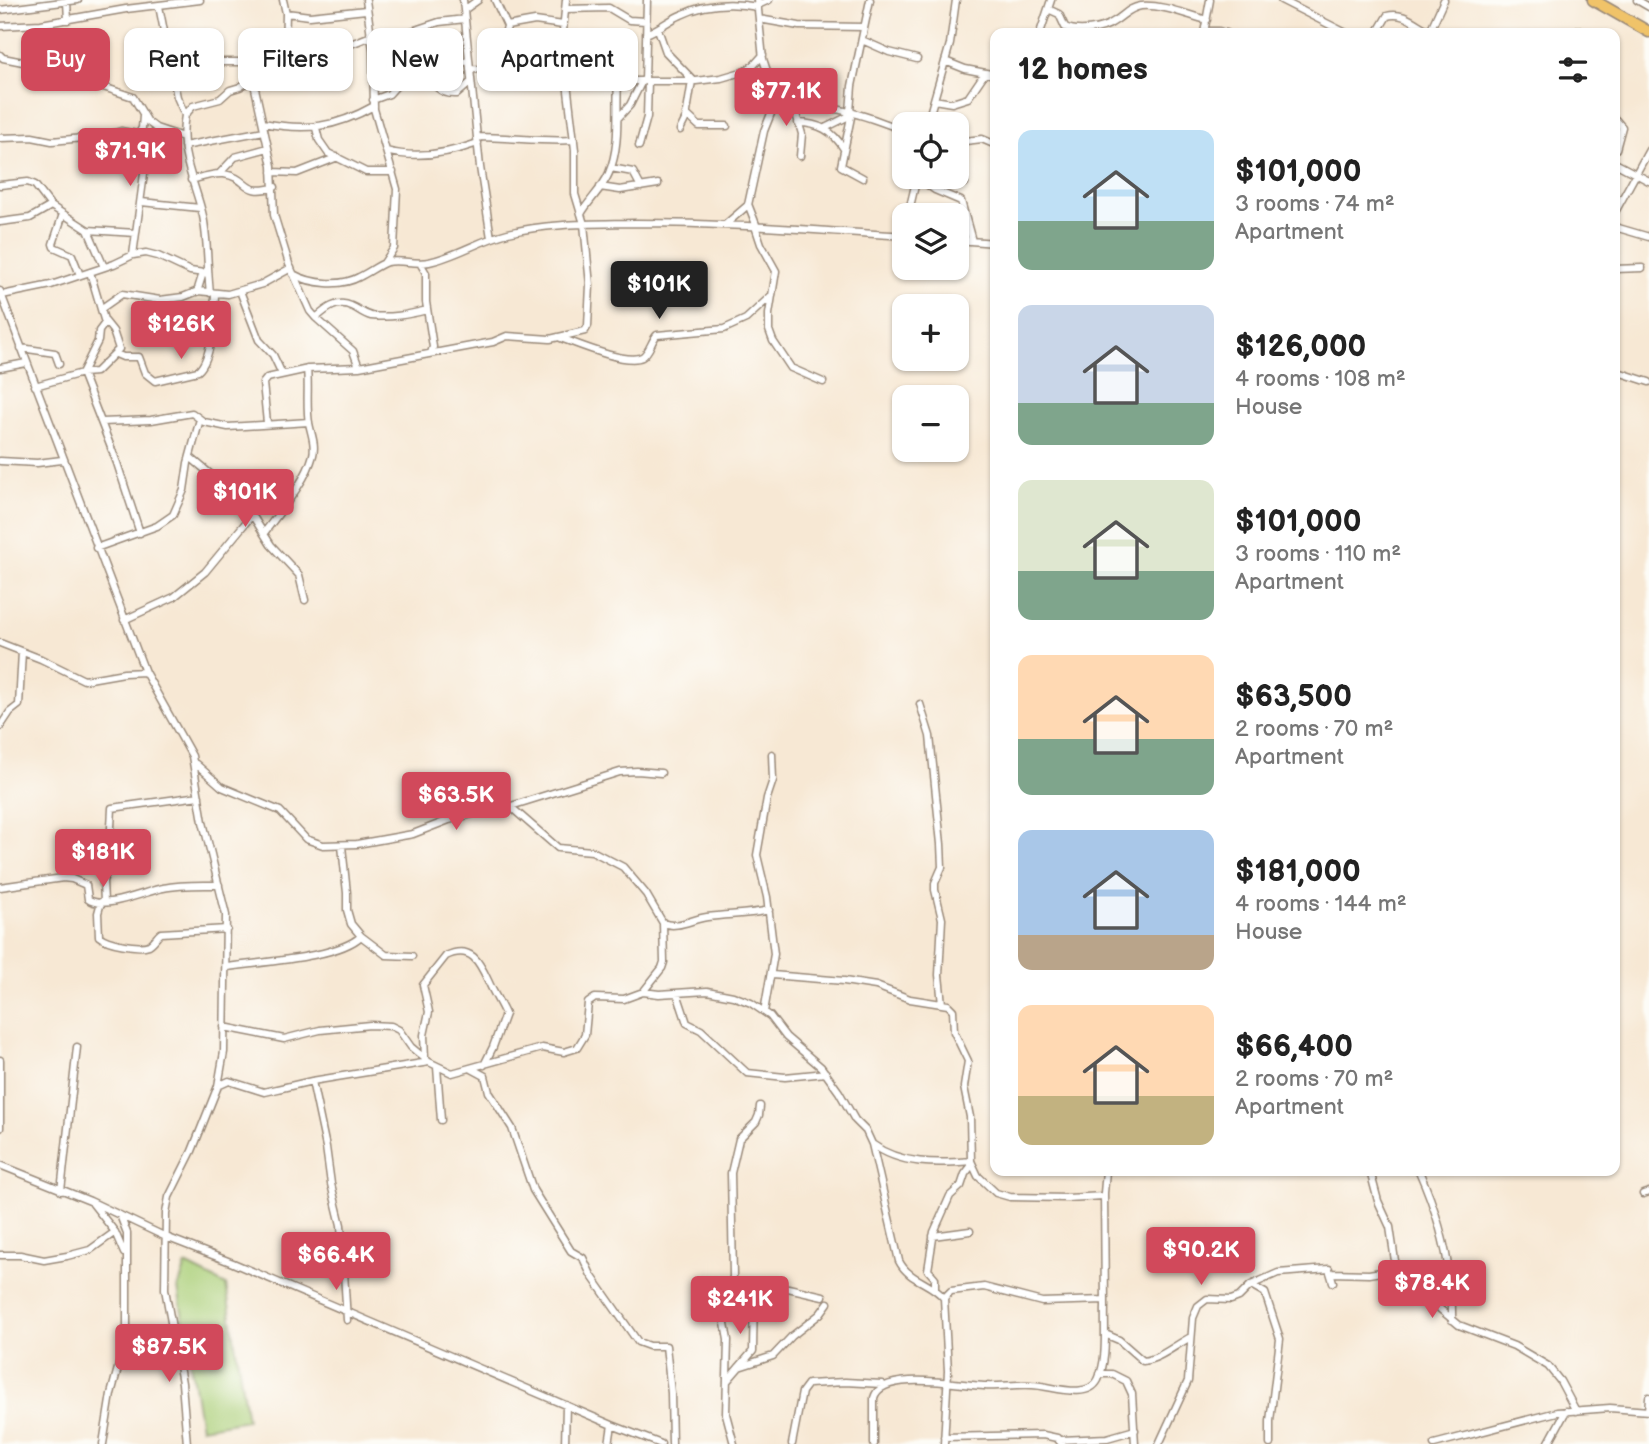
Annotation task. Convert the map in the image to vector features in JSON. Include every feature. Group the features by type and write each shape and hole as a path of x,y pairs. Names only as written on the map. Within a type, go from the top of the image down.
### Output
{"highway":[{"path":"1599,1 1649,32"}],"street":[{"path":"0,10 78,0"},
{"path":"0,26 68,20 200,0"},
{"path":"283,0 286,28"},
{"path":"366,0 369,28"},
{"path":"463,0 491,238"},
{"path":"464,10 478,0"},
{"path":"495,0 508,26 535,21 563,25"},
{"path":"563,28 566,0"},
{"path":"639,146 647,117 647,0"},
{"path":"646,34 679,15 704,6 724,1 758,4 769,0"},
{"path":"863,178 841,166 851,113 852,86 870,0"},
{"path":"930,112 953,29 956,0"},
{"path":"1042,28 1051,0"},
{"path":"1206,28 1210,0"},
{"path":"1281,0 1336,28"},
{"path":"1432,28 1444,0"},
{"path":"1637,0 1649,7"},
{"path":"67,1 68,20"},
{"path":"758,4 763,55 767,71 776,84 791,97 804,102 892,126"},
{"path":"159,6 163,28"},
{"path":"1088,28 1113,23 1128,9 1146,6 1207,20"},
{"path":"565,9 609,8 629,20 646,21"},
{"path":"1048,9 1059,15 1068,28"},
{"path":"286,13 310,16 366,10"},
{"path":"1380,28 1387,16 1393,14 1406,17 1424,28"},
{"path":"421,28 439,22 465,19"},
{"path":"759,19 799,26 864,27"},
{"path":"658,29 666,52 693,81"},
{"path":"862,40 917,60"},
{"path":"0,55 133,97 148,122 156,128 183,137"},
{"path":"638,81 721,78 754,65 763,55"},
{"path":"944,61 990,74"},
{"path":"463,66 477,68"},
{"path":"738,73 776,84"},
{"path":"934,100 952,103 968,98 985,73"},
{"path":"618,118 630,106 645,81"},
{"path":"680,130 693,81"},
{"path":"463,89 471,82"},
{"path":"725,225 737,217 748,204 764,131 778,96 776,84"},
{"path":"185,115 193,106 220,99 230,90 238,88"},
{"path":"116,354 139,357 145,373 155,381 198,371 203,367 209,343 212,293 206,271 205,231 184,146 185,115 176,91"},
{"path":"256,91 275,187 274,215 292,271 316,318 353,351 359,367"},
{"path":"373,91 373,103 397,189 394,248 384,263"},
{"path":"184,146 264,127 316,128 348,118 392,91"},
{"path":"440,91 457,94 460,91"},
{"path":"267,423 264,380 282,374 307,369 359,367 494,342 507,336 550,339 583,333 588,326 590,285 584,224 575,194 574,140 565,91"},
{"path":"581,214 611,168 618,118 618,91"},
{"path":"791,97 802,134 800,156"},
{"path":"825,128 851,113"},
{"path":"138,135 142,128 143,114"},
{"path":"686,114 699,126 727,126"},
{"path":"798,123 825,128 838,139 844,149"},
{"path":"133,255 145,166 156,128"},
{"path":"316,128 322,147 328,153 366,172 393,172"},
{"path":"0,138 32,137 52,141 104,136 121,131 153,137"},
{"path":"969,141 982,139 990,142"},
{"path":"386,151 415,155 448,152 478,140 574,140"},
{"path":"219,174 235,157 268,148"},
{"path":"1620,203 1649,150"},
{"path":"272,172 297,173 338,157"},
{"path":"1620,166 1649,181"},
{"path":"611,168 633,172 641,187"},
{"path":"191,180 219,174 239,179 251,190 275,187"},
{"path":"0,185 28,182 35,185 51,206 88,230 136,233"},
{"path":"600,187 620,190 658,184"},
{"path":"934,189 961,201 972,241"},
{"path":"141,202 200,208"},
{"path":"748,204 761,244 776,271 769,330 778,351 791,368 824,382"},
{"path":"0,222 30,218 51,206"},
{"path":"63,214 53,244 72,255 80,275"},
{"path":"292,271 300,278 341,284 357,279 384,263 419,263 465,250 472,244 491,238 549,227 584,224 725,225 892,235"},
{"path":"1620,228 1649,237"},
{"path":"88,230 104,267"},
{"path":"969,241 990,242"},
{"path":"187,1444 183,1383 165,1289 166,1213 170,1197 218,1086 224,1052 227,929 194,763 186,742 145,672 62,460 1,293 40,288 133,255 146,253 190,271 206,271"},
{"path":"419,263 426,273 427,310 433,347 431,353"},
{"path":"1620,269 1642,268"},
{"path":"197,292 206,271"},
{"path":"102,308 111,299 122,294 160,300 197,292 240,292 292,271"},
{"path":"34,386 82,373 96,372 119,349 116,337 105,321 90,272"},
{"path":"240,292 259,340 273,355 282,374"},
{"path":"556,337 618,357 639,359 646,355 657,335 724,329 746,319 772,295"},
{"path":"316,318 338,304 351,306 367,315 387,318 427,310"},
{"path":"105,321 82,373 102,422 140,533"},
{"path":"21,348 55,353 59,363"},
{"path":"0,368 26,363"},
{"path":"264,533 307,471 314,449 309,422 307,369"},
{"path":"1620,373 1649,382"},
{"path":"102,422 151,421 192,413 200,419 228,427 309,422"},
{"path":"96,548 158,526 173,515 184,490 200,419"},
{"path":"190,457 233,493 252,515 271,545 299,575 305,600"},
{"path":"0,461 37,463 62,460"},
{"path":"124,620 174,597 205,572 252,515"},
{"path":"0,643 84,680 145,672"},
{"path":"0,727 10,712 19,705 22,652"},
{"path":"920,704 930,736 941,844 942,867 935,890 942,919 939,975 942,1004"},
{"path":"764,1012 774,954 769,910 757,855 766,798 772,780 772,754"},
{"path":"194,763 222,787 280,811 306,839 323,845 342,846 413,834 449,820 509,807 620,772 661,773"},
{"path":"200,796 112,808 109,866 103,881 102,902 98,913 99,936 117,944 146,946 161,933 227,929"},
{"path":"509,807 558,848 592,852 615,861 646,894 663,923 664,962 643,992"},
{"path":"342,846 348,918 361,936 389,956 412,956"},
{"path":"0,887 72,878 86,884 90,902 102,902 163,888 219,884"},
{"path":"663,923 675,925 708,917 750,915 769,910"},
{"path":"227,967 346,947 361,936"},
{"path":"427,1061 424,1035 429,1012 423,985 446,956 459,953 476,957 505,1014 484,1065"},
{"path":"772,975 876,986 911,999 948,1005 953,1010 954,1032 968,1061 964,1087 970,1117 972,1163 978,1176 996,1193 1003,1195 1044,1198 1104,1196"},
{"path":"224,1027 284,1039 320,1030 370,1024 391,1026 399,1030 411,1048 427,1061 452,1073 542,1048 564,1052 577,1048 585,1035 587,1006 590,1000 604,997 624,999 643,992 708,991 751,1003 764,1012 786,1037 803,1049 826,1073 855,1120 866,1131 872,1144 898,1261 910,1276 935,1289 944,1298 947,1382 944,1441 1044,1435 1057,1437 1061,1442 1107,1438 1135,1430"},
{"path":"677,993 687,1023 701,1030 747,1073 785,1077 826,1073"},
{"path":"61,1191 76,1047"},
{"path":"0,1060 0,1128"},
{"path":"218,1086 229,1081 264,1092 427,1061"},
{"path":"437,1067 441,1120"},
{"path":"472,1069 485,1076 489,1092 512,1128 533,1190 571,1251 583,1258 591,1275 638,1342 649,1346 666,1346 671,1393 672,1444"},
{"path":"312,1081 341,1225 347,1320"},
{"path":"734,1444 726,1414 728,1340 725,1307 733,1276 731,1173 739,1139 760,1115 760,1106"},
{"path":"872,1144 913,1161 972,1163"},
{"path":"935,1289 934,1279 928,1270 933,1236 950,1196 961,1186 972,1163"},
{"path":"0,1165 661,1444"},
{"path":"792,1444 802,1392 808,1384 919,1381 984,1386 1030,1385 1082,1390 1094,1386 1100,1374 1105,1334 1106,1176"},
{"path":"1371,1176 1378,1201 1390,1227 1395,1261 1399,1269 1426,1289 1440,1309 1467,1330 1514,1346 1548,1366 1576,1410"},
{"path":"1421,1176 1440,1225 1453,1292 1452,1320"},
{"path":"92,1202 115,1232 125,1256"},
{"path":"103,1444 111,1394 127,1335 127,1233 120,1215"},
{"path":"933,1236 970,1231"},
{"path":"0,1255 20,1255 44,1260 67,1256 90,1250 115,1232"},
{"path":"1159,1444 1188,1381 1193,1318 1202,1301 1213,1298 1231,1300 1239,1297 1251,1285 1278,1273 1329,1269 1334,1282"},
{"path":"1331,1273 1369,1274 1399,1269"},
{"path":"1251,1285 1265,1293 1280,1339 1270,1421 1270,1444"},
{"path":"944,1298 951,1291 984,1287 1042,1302 1105,1300"},
{"path":"731,1288 788,1288 823,1296"},
{"path":"727,1381 753,1351 754,1290"},
{"path":"739,1367 773,1356 792,1336 820,1314 828,1303"},
{"path":"1105,1334 1119,1340 1143,1361 1153,1360 1170,1347 1191,1337"},
{"path":"1100,1374 1112,1374 1126,1381 1132,1394 1135,1444"},
{"path":"874,1444 874,1398 876,1391 885,1384"},
{"path":"1434,1444 1517,1421 1566,1411 1610,1408 1649,1411 1649,1397"},
{"path":"565,1444 566,1405"},
{"path":"1548,1444 1566,1411"},
{"path":"609,1444 612,1425"}],"green space":[{"path":"186,1265 226,1285 247,1420 201,1428 178,1288"}]}
